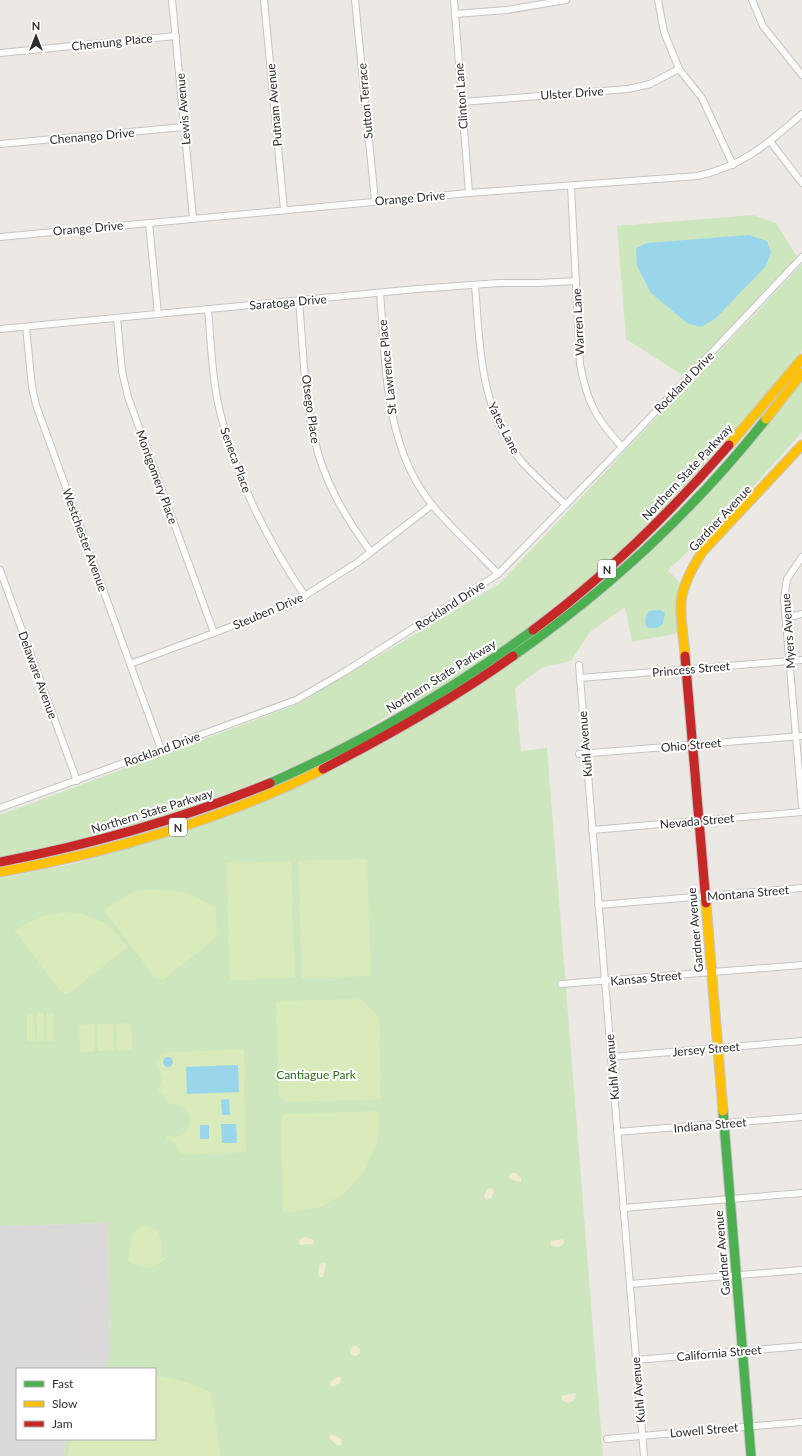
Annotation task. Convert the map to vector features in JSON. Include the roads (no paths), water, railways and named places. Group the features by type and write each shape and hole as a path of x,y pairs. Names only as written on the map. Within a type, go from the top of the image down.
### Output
{"main road":[{"name":"Northern State Parkway","path":"0,862 47,854 212,806 286,776 345,747 372,733 478,669 561,608 625,554 672,508 705,472 802,359"},
{"name":"Northern State Parkway","path":"0,872 70,857 141,838 251,802 347,757 435,707 526,648 606,585 694,503 749,440 802,373"},
{"name":"Gardner Avenue","path":"751,1456 685,669 681,603 684,584 703,551 802,445"}],"street":[{"name":"Lewis Avenue","path":"172,0 193,218"},
{"name":"Putnam Avenue","path":"264,0 284,210"},
{"name":"Sutton Terrace","path":"355,0 375,201"},
{"name":"Clinton Lane","path":"454,0 468,193"},
{"path":"455,14 507,10 566,0"},
{"path":"658,0 664,32 679,69 702,98 733,165"},
{"path":"752,0 763,26 802,74"},
{"name":"Chemung Place","path":"0,53 176,36"},
{"name":"Ulster Drive","path":"462,102 628,89 650,84 679,69"},
{"name":"Orange Drive","path":"0,237 375,201 698,176 733,165 752,155 802,114"},
{"name":"Chenango Drive","path":"0,144 184,127"},
{"path":"770,141 802,183"},
{"name":"Warren Lane","path":"571,186 580,364 584,390 592,409 622,447"},
{"path":"149,223 158,314"},
{"name":"Rockland Drive","path":"0,808 310,693 498,574 622,447 802,257"},
{"name":"Saratoga Drive","path":"0,329 380,293 475,285 576,280"},
{"name":"Yates Lane","path":"475,285 482,368 495,415 509,443 522,462 566,505"},
{"name":"St Lawrence Place","path":"380,293 390,402 394,424 412,472 432,505 498,574"},
{"name":"Otsego Place","path":"299,301 309,408 317,450 327,480 341,508 370,551"},
{"name":"Seneca Place","path":"208,309 216,388 226,436 259,520 281,560 305,596"},
{"name":"Montgomery Place","path":"118,318 122,371 128,398 214,633"},
{"name":"Westchester Avenue","path":"26,327 32,387 36,405 161,749"},
{"name":"Steuben Drive","path":"130,664 280,609 305,596 358,562 370,551 432,505"},
{"name":"Myers Avenue","path":"802,557 790,574 784,589 790,661 799,736 802,806"},
{"name":"Delaware Avenue","path":"0,570 77,780"},
{"path":"786,618 802,614"},
{"name":"Princess Street","path":"580,678 802,660"},
{"name":"Kuhl Avenue","path":"579,665 583,754 592,830 644,1456"},
{"name":"Ohio Street","path":"583,754 799,736"},
{"name":"Nevada Street","path":"592,830 802,812"},
{"name":"Montana Street","path":"598,905 802,888"},
{"name":"Kansas Street","path":"561,984 802,965"},
{"name":"Jersey Street","path":"611,1057 802,1041"},
{"name":"Indiana Street","path":"617,1132 802,1117"},
{"path":"623,1208 802,1193"},
{"path":"630,1284 802,1270"},
{"name":"California Street","path":"636,1360 802,1346"},
{"name":"Lowell Street","path":"606,1438 802,1422"}],"water":[{"path":"749,235 767,241 771,253 765,267 715,319 701,327 687,323 651,293 637,266 636,248 647,243"},
{"path":"660,610 665,613 663,624 657,628 647,628 645,619 649,611"},
{"path":"166,1057 170,1057 172,1058 172,1066 166,1067 163,1064 163,1060"},
{"path":"238,1065 239,1092 187,1094 186,1067"},
{"path":"229,1099 230,1115 222,1115 221,1100"},
{"path":"221,1124 236,1124 237,1143 222,1143"},
{"path":"200,1125 209,1125 209,1139 200,1139"}],"park label":[{"name":"Cantiague Park","path":"316,1074"}]}
